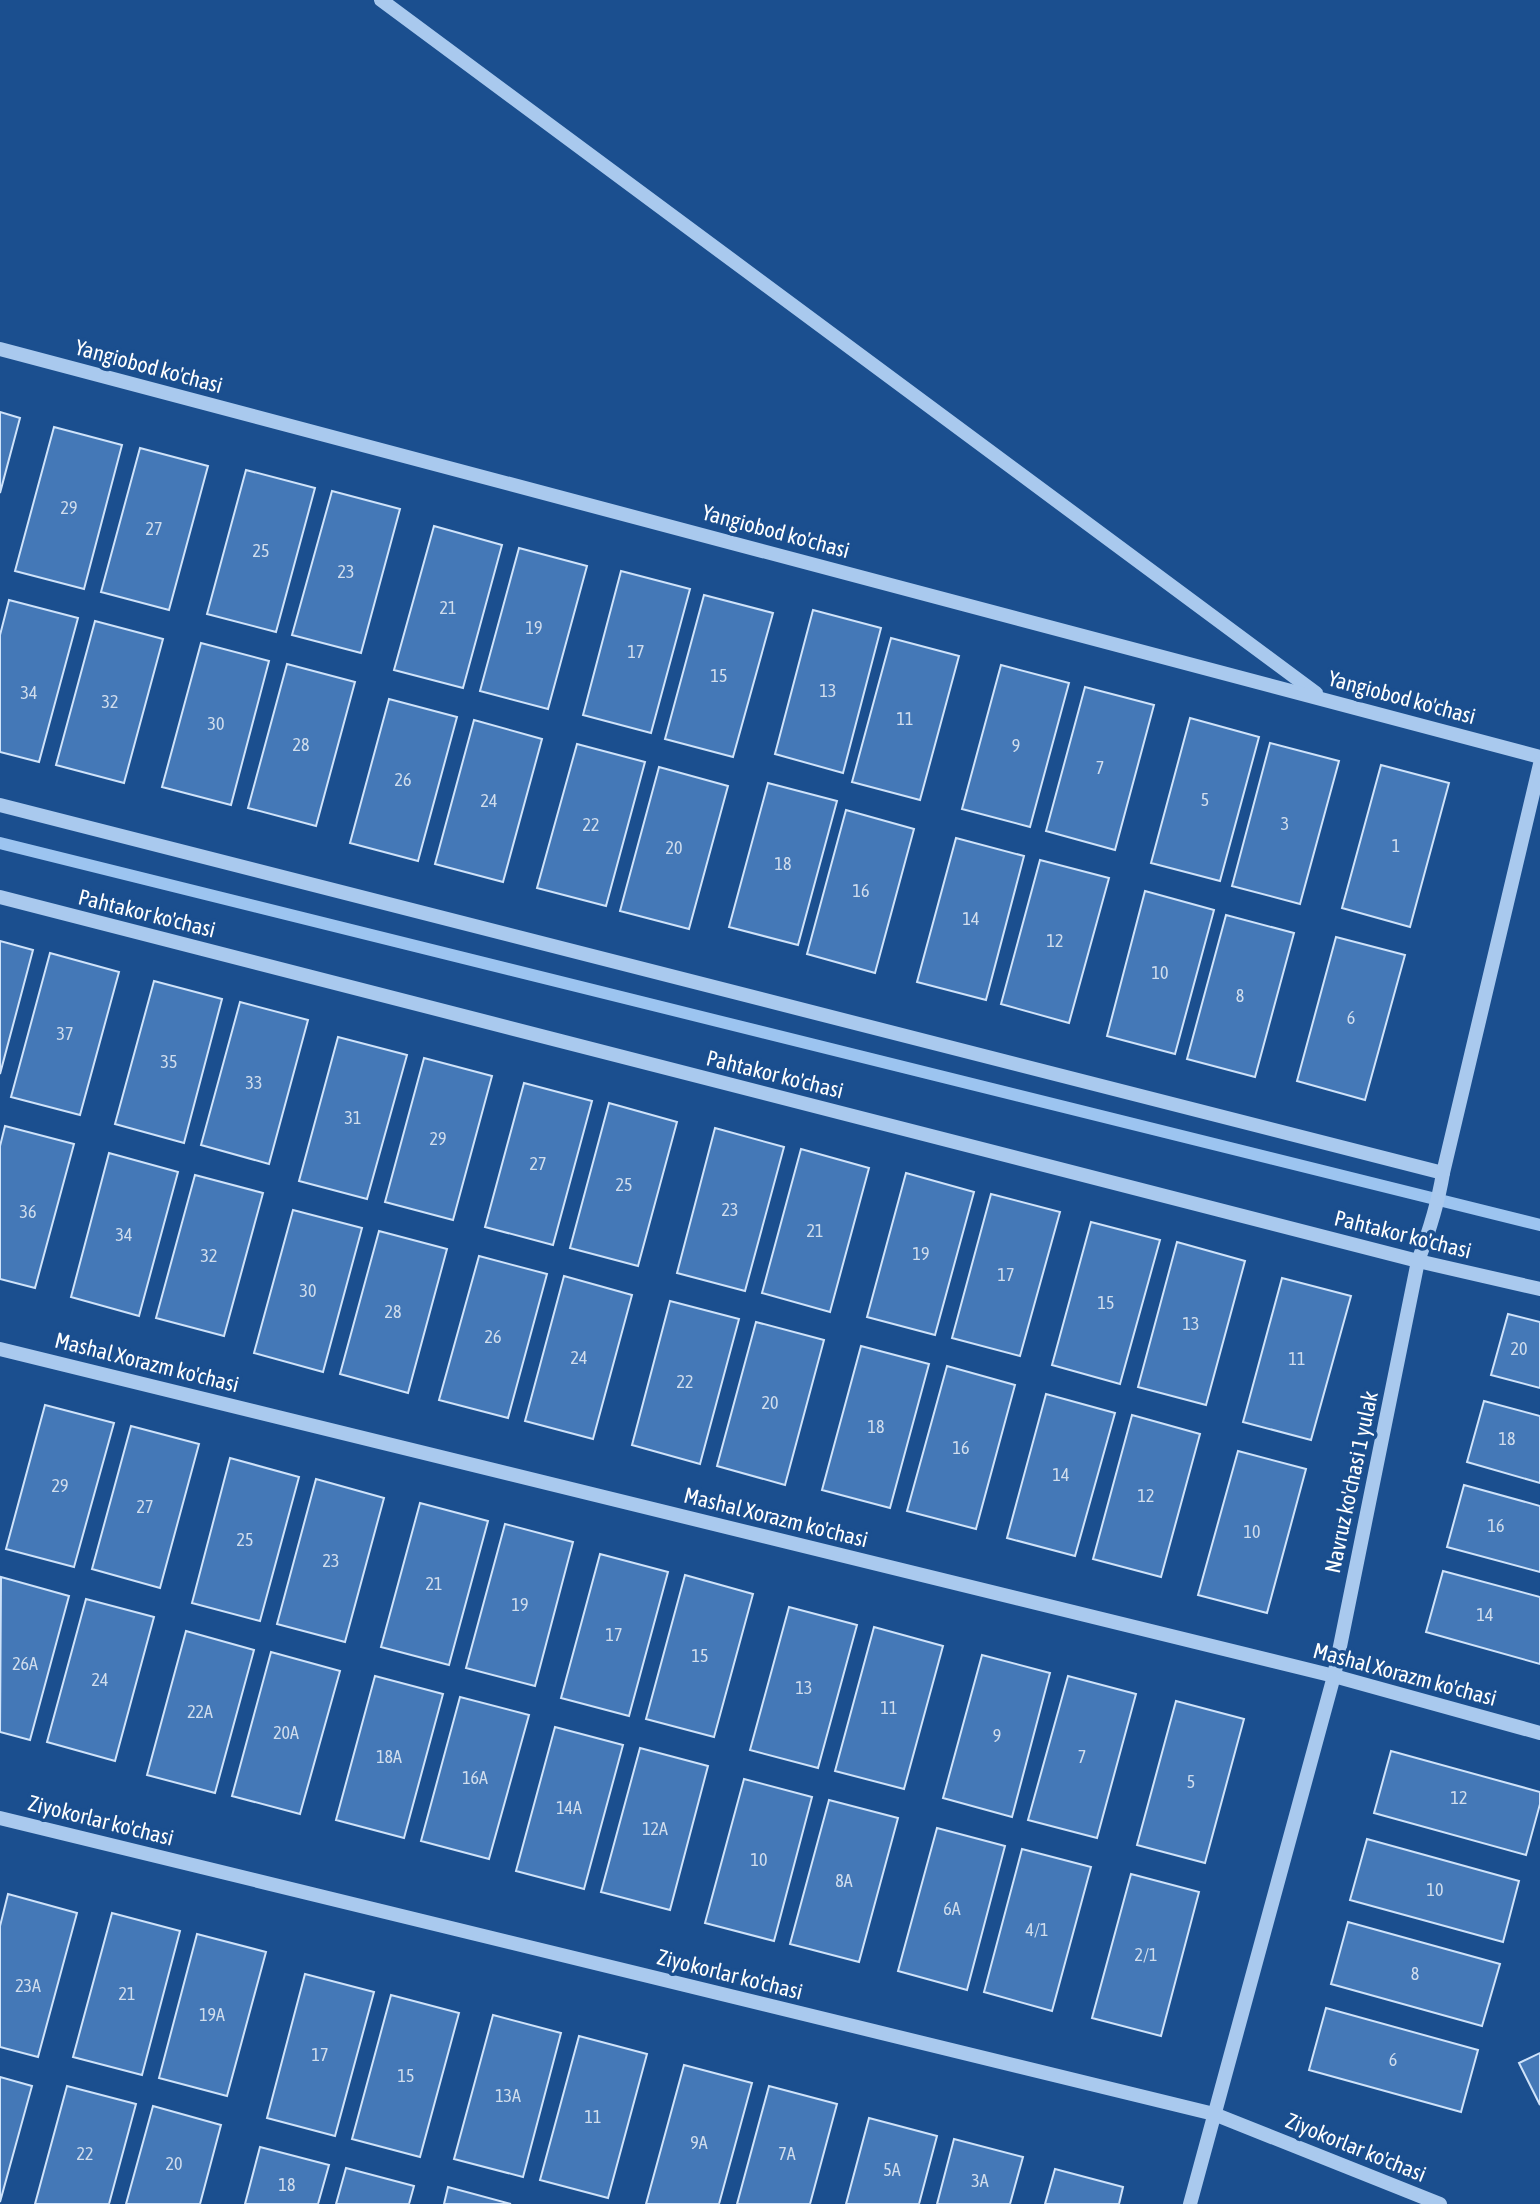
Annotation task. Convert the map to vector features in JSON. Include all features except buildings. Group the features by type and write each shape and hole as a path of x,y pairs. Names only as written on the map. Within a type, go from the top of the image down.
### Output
{"street":[{"path":"381,0 1322,698"},
{"name":"Yangiobod ko'chasi","path":"0,349 1540,757"},
{"name":"Navruz ko'chasi 1 yulak","path":"1190,2204 1334,1676 1418,1261 1440,1194 1540,764"},
{"path":"0,805 1443,1173"},
{"name":"Pahtakor ko'chasi","path":"0,897 1418,1261 1540,1289"},
{"name":"Mashal Xorazm ko'chasi","path":"0,1349 1334,1676 1540,1733"},
{"name":"Ziyokorlar ko'chasi","path":"0,1818 1214,2114 1440,2204"}],"waterway":[{"path":"0,843 1540,1225"}]}
